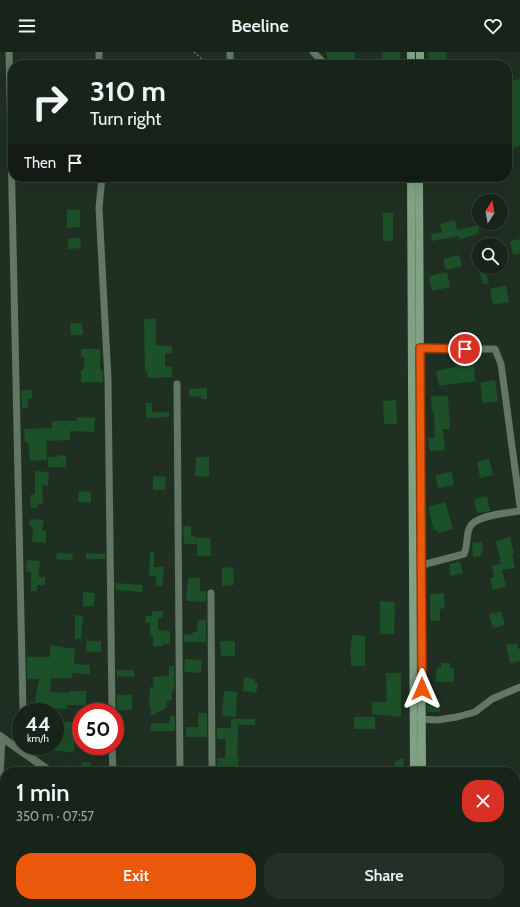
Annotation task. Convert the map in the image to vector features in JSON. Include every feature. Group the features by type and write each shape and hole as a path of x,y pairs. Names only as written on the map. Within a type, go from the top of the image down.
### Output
{"main road":[{"path":"411,182 414,767"},
{"path":"419,182 422,767"},
{"path":"412,338 420,338"}],"street":[{"path":"313,52 321,60"},
{"path":"12,182 23,703"},
{"path":"102,182 99,208 108,387 112,703"},
{"path":"420,348 495,349 501,364 520,506"},
{"path":"178,384 180,767"},
{"path":"422,565 464,554 467,548 470,526 475,521 486,517 520,511"},
{"path":"211,593 212,767"},
{"path":"413,719 437,720 457,718 475,712 492,699 520,687"},
{"path":"0,767 1,737 12,743"},
{"path":"30,755 44,767"},
{"path":"112,755 113,767"}],"path":[{"path":"194,52 202,59 206,60"}],"building":[{"path":"326,52 355,52 355,60 328,60"},
{"path":"382,52 400,52 400,60 382,60"},
{"path":"428,52 446,52 447,60 429,60"},
{"path":"520,79 520,146 512,148 512,80"},
{"path":"67,210 80,210 80,227 67,228"},
{"path":"383,213 393,213 393,241 383,241"},
{"path":"455,220 457,230 472,227 472,230 479,230 479,234 459,239 459,236 432,241 431,234 442,233 440,224"},
{"path":"80,238 81,248 68,249 68,239"},
{"path":"520,239 520,253 513,255 510,241"},
{"path":"459,255 462,266 446,270 443,259"},
{"path":"447,272 450,287 432,291 429,276"},
{"path":"480,274 487,274 489,283 483,284"},
{"path":"506,285 509,302 493,305 490,289"},
{"path":"144,319 156,319 156,345 172,346 172,354 165,353 165,367 172,367 172,377 148,378 147,370 145,370"},
{"path":"70,323 82,323 83,335 71,335"},
{"path":"81,349 100,349 100,370 103,370 103,382 81,382 81,370 84,370 84,357 81,357"},
{"path":"474,363 475,381 439,386 436,371 455,367 455,365"},
{"path":"495,380 498,401 483,403 480,383"},
{"path":"207,388 207,399 201,399 201,396 189,397 189,389"},
{"path":"32,390 32,398 28,399 28,408 22,408 21,391"},
{"path":"431,396 448,396 450,429 443,429 445,450 430,451 428,438 435,438 434,411 432,411"},
{"path":"396,400 397,424 384,424 383,401"},
{"path":"146,403 152,403 152,412 169,412 169,417 146,418"},
{"path":"77,417 95,418 94,432 70,431 70,440 46,441 47,460 30,461 28,442 25,442 24,429 52,428 52,421 77,421"},
{"path":"58,455 66,456 66,467 48,467 48,457 58,457"},
{"path":"196,457 209,457 209,477 195,476"},
{"path":"489,459 493,475 480,478 477,462"},
{"path":"35,471 49,472 48,486 42,485 43,504 37,505 37,508 31,508 30,495 35,495"},
{"path":"452,472 454,485 438,488 435,475"},
{"path":"153,476 166,477 165,490 153,490"},
{"path":"79,491 91,492 91,503 78,502"},
{"path":"487,496 490,511 477,513 474,499"},
{"path":"445,502 453,529 438,533 437,530 434,530 428,507"},
{"path":"30,519 44,520 42,531 46,531 46,543 32,542 33,527 29,526"},
{"path":"183,526 191,526 191,536 195,536 195,538 210,538 211,556 197,556 197,544 184,544"},
{"path":"510,537 514,554 512,554 515,568 502,570 506,587 493,590 490,578 494,577 492,566 501,564 496,541"},
{"path":"482,542 483,552 481,553 481,556 473,557 472,543"},
{"path":"150,552 154,552 154,567 164,567 162,586 156,586 156,576 149,576"},
{"path":"57,553 73,554 72,560 56,559"},
{"path":"86,553 105,554 105,559 86,559"},
{"path":"27,560 40,561 38,577 45,577 45,585 37,585 37,591 31,591 31,572 26,571"},
{"path":"460,562 463,573 451,576 449,564"},
{"path":"233,567 234,585 222,586 222,568"},
{"path":"188,578 200,578 200,591 206,591 206,602 186,601"},
{"path":"115,583 142,585 142,592 116,590"},
{"path":"83,592 95,593 94,606 83,606"},
{"path":"444,593 445,608 440,609 440,621 430,621 430,594"},
{"path":"380,601 395,602 394,634 380,634"},
{"path":"152,611 163,611 163,618 158,618 158,630 170,631 170,644 153,646 153,636 150,636 150,623 146,623 145,616 152,616"},
{"path":"501,611 505,625 493,628 489,614"},
{"path":"75,615 83,616 81,639 75,639"},
{"path":"198,620 206,620 206,642 184,642 184,635 197,632"},
{"path":"352,635 365,636 365,666 351,666 350,656"},
{"path":"86,641 101,641 101,652 86,652"},
{"path":"220,641 235,641 235,656 221,656"},
{"path":"517,643 518,649 520,649 520,661 510,663 506,645"},
{"path":"50,645 75,649 74,664 90,665 90,674 72,673 72,678 51,678 50,692 69,693 69,691 86,691 86,703 72,703 72,705 67,705 67,709 64,709 64,703 35,703 39,679 27,679 27,657 50,657"},
{"path":"185,659 202,660 201,673 184,672"},
{"path":"441,663 450,663 450,668 454,668 454,682 435,682 437,668 441,668"},
{"path":"169,666 174,666 174,690 172,690 172,700 167,701 167,707 151,716 151,707 149,707 150,687 154,687 153,677 169,676"},
{"path":"116,670 134,670 134,677 117,676"},
{"path":"386,673 401,673 401,717 372,714 372,702 387,702"},
{"path":"244,677 255,679 255,683 258,683 256,693 243,691"},
{"path":"224,691 237,692 236,717 222,716"},
{"path":"117,695 132,695 132,710 124,710 124,703 117,703"},
{"path":"427,700 440,700 440,712 427,712"},
{"path":"198,713 207,713 207,737 186,737 186,727 198,727"},
{"path":"170,716 175,716 175,731 151,731 151,723 170,723"},
{"path":"354,717 375,717 375,729 354,729"},
{"path":"231,719 255,719 255,725 238,725 238,767 217,767 217,758 225,758 226,739 217,739 217,728 231,728"},
{"path":"64,722 71,722 72,752 64,751"},
{"path":"404,758 403,767 394,767 395,761"},
{"path":"81,762 91,763 91,767 81,767"}],"route":[{"path":"422,689 420,348 465,349"}]}
